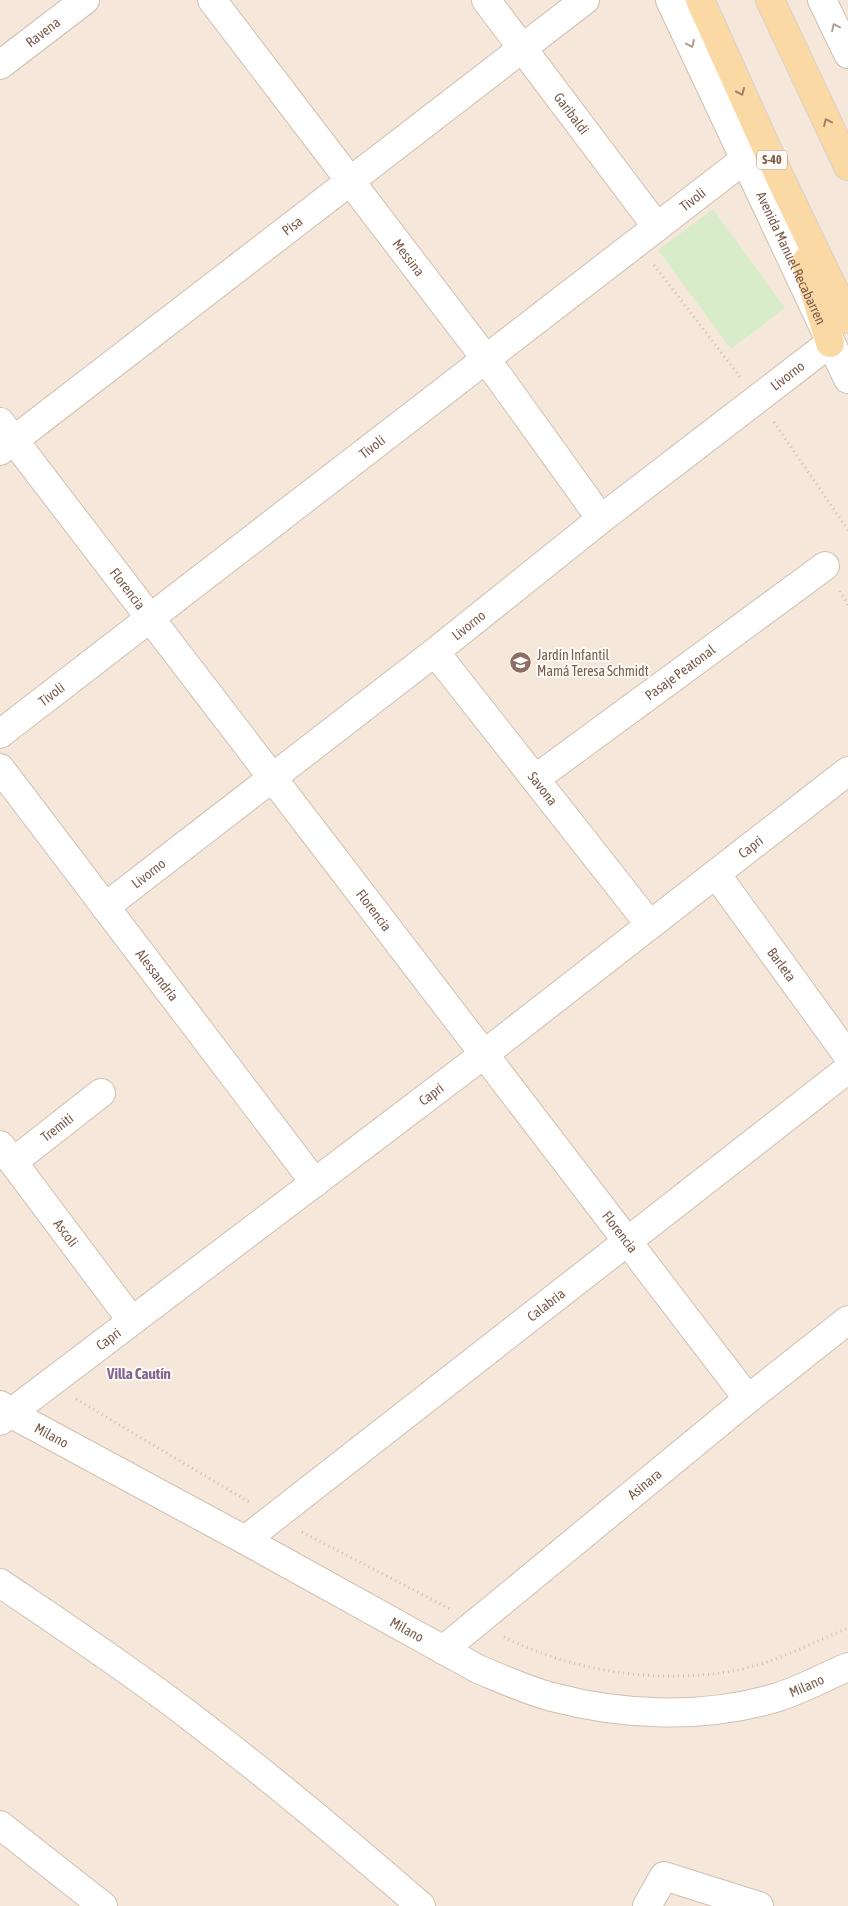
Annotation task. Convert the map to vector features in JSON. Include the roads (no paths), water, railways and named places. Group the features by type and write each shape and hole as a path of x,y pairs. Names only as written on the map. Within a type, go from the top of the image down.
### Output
{"main road":[{"name":"Avenida Manuel Recabarren","path":"700,0 782,182 848,318"},
{"path":"770,0 848,166"},
{"path":"782,182 830,343"}],"street":[{"name":"Ravena","path":"0,65 85,0"},
{"name":"Messina","path":"212,0 486,359 601,518"},
{"name":"Garibaldi","path":"486,0 657,227"},
{"name":"Pisa","path":"5,438 350,182 585,0"},
{"name":"Avenida Manuel Recabarren","path":"670,0 848,379"},
{"path":"822,0 848,54"},
{"name":"Tivoli","path":"0,734 745,159"},
{"name":"Livorno","path":"106,907 271,777 436,652 601,518 830,343"},
{"name":"Florencia","path":"5,438 150,618 748,1399"},
{"name":"Pasaje Peatonal","path":"536,779 825,566"},
{"name":"Savona","path":"436,652 650,926"},
{"name":"Alessandría","path":"0,768 315,1183"},
{"name":"Capri","path":"3,1413 50,1383 484,1055 848,771"},
{"name":"Barleta","path":"716,874 848,1056"},
{"name":"Calabria","path":"245,1540 848,1069"},
{"name":"Tremiti","path":"7,1154 101,1093"},
{"name":"Ascoli","path":"7,1154 132,1321"},
{"name":"Asinara","path":"443,1650 748,1399 848,1320"},
{"name":"Milano","path":"3,1413 245,1540 478,1669 551,1697 589,1706 627,1711 702,1711 776,1698 848,1667"},
{"path":"0,1583 85,1640 183,1711 278,1785 422,1906"},
{"path":"0,1825 102,1906"},
{"path":"648,1906 664,1876 759,1906"}],"place":[{"name":"Jardín Infantil Mamá Teresa Schmidt","path":"521,663"}],"district":[{"name":"Villa Cautín","path":"139,1373"}]}
